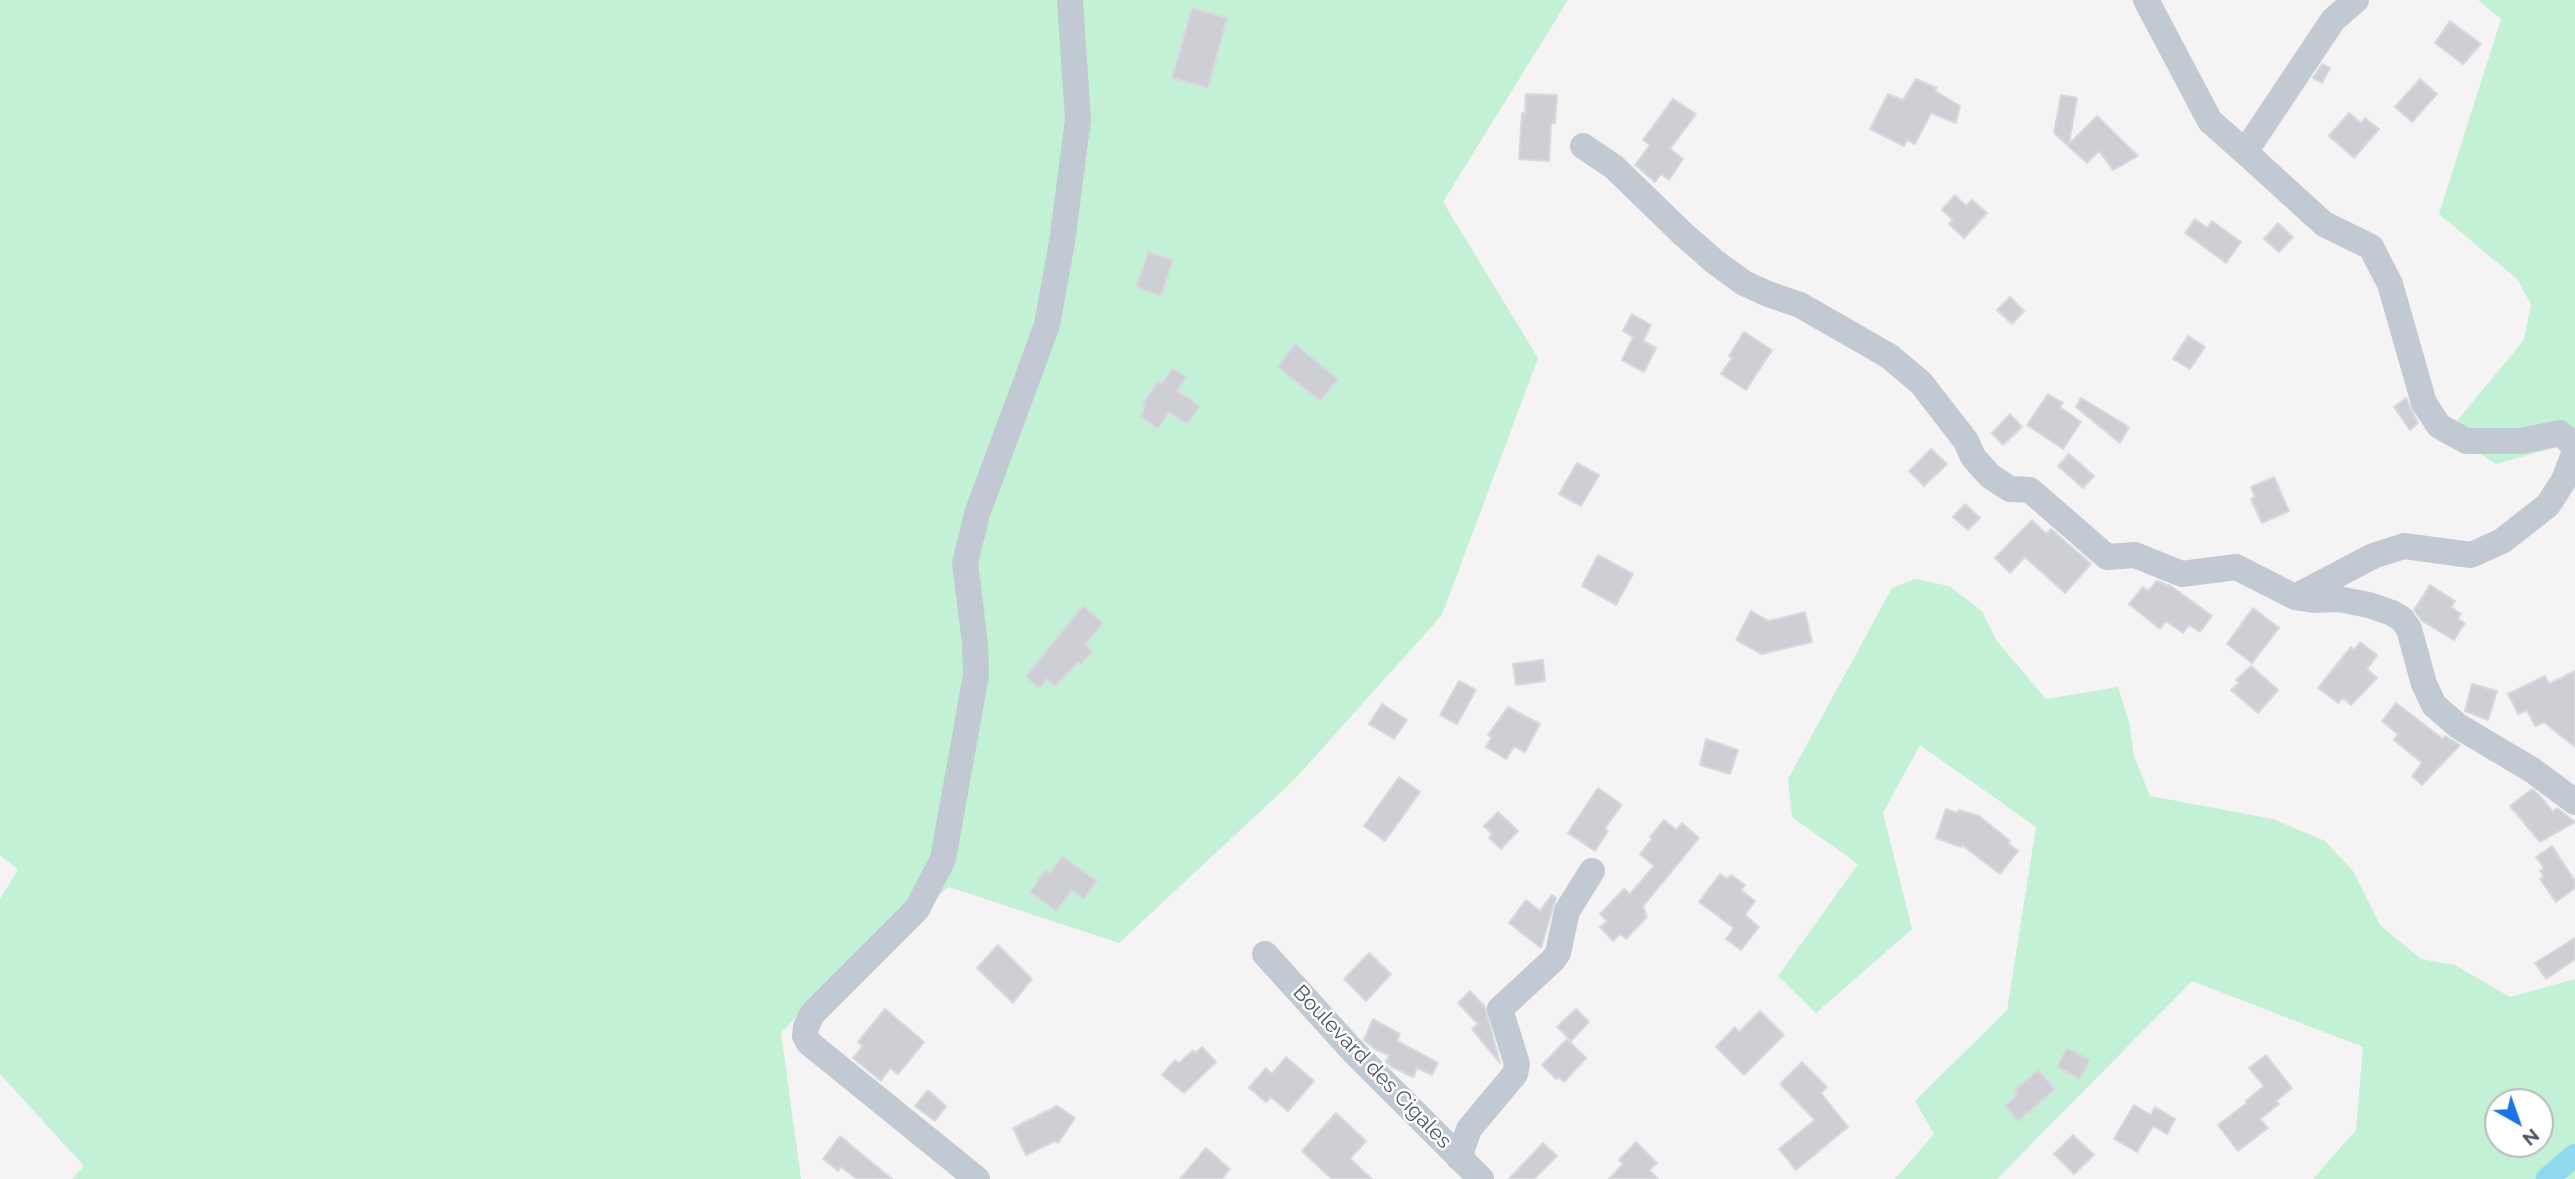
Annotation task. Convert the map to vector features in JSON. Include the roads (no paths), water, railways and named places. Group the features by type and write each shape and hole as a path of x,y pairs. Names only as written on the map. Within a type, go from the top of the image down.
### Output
{"street":[{"path":"977,1179 809,1043 805,1036 812,1014 918,909 943,859 976,675 965,563 977,513 1047,326 1062,242 1079,120 1070,0"},
{"path":"2146,0 2210,121 2324,224 2371,247 2390,285 2424,403 2440,426 2466,441 2521,441 2560,433 2575,449 2564,480 2549,505 2502,541 2471,555 2404,546 2373,556 2295,597"},
{"path":"2245,152 2333,20 2356,0"},
{"path":"1583,146 1614,167 1683,234 1744,283 1801,305 1889,356 1921,383 1966,441 1973,457 1990,476 2010,489 2030,490 2106,557 2135,555 2182,574 2236,567 2295,597 2313,600 2338,599 2392,613 2409,629 2424,684 2434,705 2458,726 2532,770 2575,802"},
{"path":"1459,1158 1469,1129 1515,1074 1517,1064 1500,1009 1558,953 1567,911 1592,871"},
{"name":"Boulevard des Cigales","path":"1265,954 1353,1051 1481,1179"}],"waterway":[{"path":"2547,1179 2575,1155"}]}
